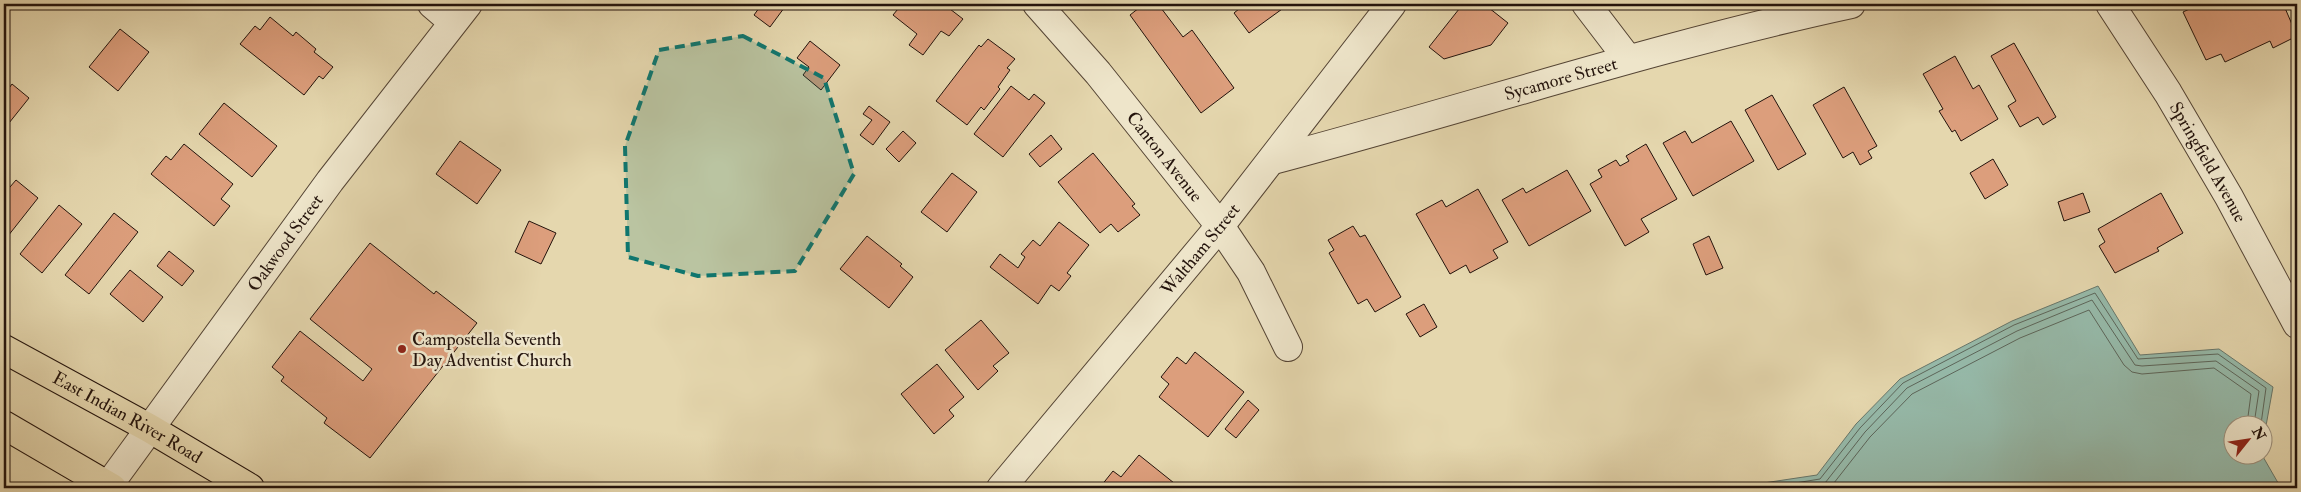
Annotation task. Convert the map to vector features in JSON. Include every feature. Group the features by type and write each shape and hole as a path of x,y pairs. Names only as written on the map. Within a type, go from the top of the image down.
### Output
{"main road":[{"name":"East Indian River Road","path":"4,349 149,428 250,488"},
{"path":"4,425 110,487"}],"street":[{"path":"432,4 461,13"},
{"name":"Canton Avenue","path":"1037,4 1098,73 1220,226 1251,272 1288,348"},
{"name":"Waltham Street","path":"1001,488 1220,226 1392,4"},
{"path":"1586,4 1628,59"},
{"name":"Sycamore Street","path":"1273,160 1628,59 1795,16 1851,4"},
{"name":"Springfield Avenue","path":"2110,4 2168,93 2230,197 2297,324"},
{"name":"Oakwood Street","path":"110,487 149,428 330,181 461,13"}],"highlighted area":[{"path":"743,36 824,78 854,174 795,271 698,276 628,257 625,146 659,50"}],"water":[{"path":"2098,286 2140,355 2219,349 2273,387 2268,414 2224,414 2224,464 2267,464 2281,488 1730,488 1817,475 1856,424 1900,379 2012,321"}],"building":[{"path":"762,4 787,4 770,27 754,15"},
{"path":"902,4 955,4 950,9 963,19 949,36 941,31 923,55 909,45 917,34 893,15"},
{"path":"1144,4 1158,4 1183,37 1192,30 1234,88 1201,113 1130,15"},
{"path":"1245,4 1289,4 1249,33 1234,13"},
{"path":"1463,4 1474,6 1484,4 1508,23 1491,45 1444,59 1429,47"},
{"path":"2200,4 2293,4 2285,8 2297,36 2273,48 2270,41 2225,62 2221,54 2206,60 2183,12"},
{"path":"270,17 293,36 296,32 316,49 314,52 333,67 323,79 319,76 304,95 240,44 255,26 260,30"},
{"path":"120,29 149,52 118,91 89,67"},
{"path":"988,39 1015,59 1007,68 1010,70 998,87 1000,89 984,110 981,107 967,125 936,101 979,45 981,47"},
{"path":"810,41 840,65 821,90 803,75 809,67 797,58"},
{"path":"2014,43 2056,117 2043,125 2038,117 2020,127 2008,106 2016,101 1991,56"},
{"path":"1955,56 1973,89 1979,85 1998,119 1961,141 1955,130 1952,132 1939,111 1943,109 1923,74"},
{"path":"12,84 29,98 9,123 4,118 4,95"},
{"path":"1011,86 1029,100 1034,94 1045,103 1003,157 974,134"},
{"path":"1844,87 1877,146 1868,151 1872,158 1860,165 1853,152 1843,158 1813,105"},
{"path":"1772,95 1806,154 1778,170 1745,110"},
{"path":"224,103 277,146 252,177 199,134"},
{"path":"869,106 890,122 873,145 860,135 872,120 863,114"},
{"path":"1731,121 1754,161 1693,196 1663,143 1685,131 1692,143"},
{"path":"903,131 916,143 899,162 886,149"},
{"path":"1051,135 1062,149 1040,167 1029,154"},
{"path":"460,141 501,170 477,204 436,174"},
{"path":"184,144 233,184 221,199 230,206 214,226 151,174 166,156 171,160"},
{"path":"1646,144 1677,199 1641,219 1649,232 1625,246 1590,184 1602,177 1598,170 1616,160 1620,166 1629,161 1626,156"},
{"path":"1093,153 1135,204 1132,206 1140,215 1118,232 1111,224 1100,233 1058,182"},
{"path":"1993,159 2008,185 1985,199 1970,173"},
{"path":"1567,170 1591,211 1529,246 1502,200 1523,188 1526,193"},
{"path":"952,173 977,192 947,232 921,212"},
{"path":"16,180 38,198 4,241 4,194"},
{"path":"1478,189 1508,242 1493,250 1498,258 1470,273 1466,265 1450,274 1416,214 1442,200 1446,207"},
{"path":"2083,193 2090,212 2064,221 2058,202"},
{"path":"2161,193 2183,233 2157,248 2159,251 2115,273 2099,246 2105,242 2098,229"},
{"path":"59,205 82,224 42,273 20,254"},
{"path":"114,213 138,232 89,294 65,275"},
{"path":"529,221 556,233 541,264 515,252"},
{"path":"1059,222 1089,245 1067,273 1071,276 1059,291 1051,285 1038,304 990,267 1000,254 1018,268 1025,257 1021,254 1033,240 1040,246"},
{"path":"1353,226 1360,237 1365,235 1401,297 1375,312 1367,299 1358,304 1329,253 1334,250 1328,240"},
{"path":"867,236 902,264 900,266 913,277 889,308 840,269"},
{"path":"1709,236 1723,268 1706,275 1693,244"},
{"name":"Campostella Seventh Day Adventist Church","path":"370,243 434,294 436,291 477,323 370,458 324,423 327,418 281,381 284,377 272,367 300,331 363,381 372,369 310,319"},
{"path":"169,251 194,271 182,286 157,266"},
{"path":"130,270 163,297 143,322 110,294"},
{"path":"1424,304 1437,327 1420,337 1406,314"},
{"path":"981,320 1009,353 993,366 998,371 978,390 945,350"},
{"path":"1195,352 1244,392 1208,437 1159,397 1169,384 1161,377 1177,357 1186,364"},
{"path":"937,364 964,397 949,410 954,416 934,434 901,394"},
{"path":"1248,400 1259,410 1236,438 1225,429"},
{"path":"1139,455 1174,483 1170,488 1104,488 1101,486 1113,471 1121,477"}],"place":[{"name":"Campostella Seventh Day Adventist Church","path":"402,349"}]}
